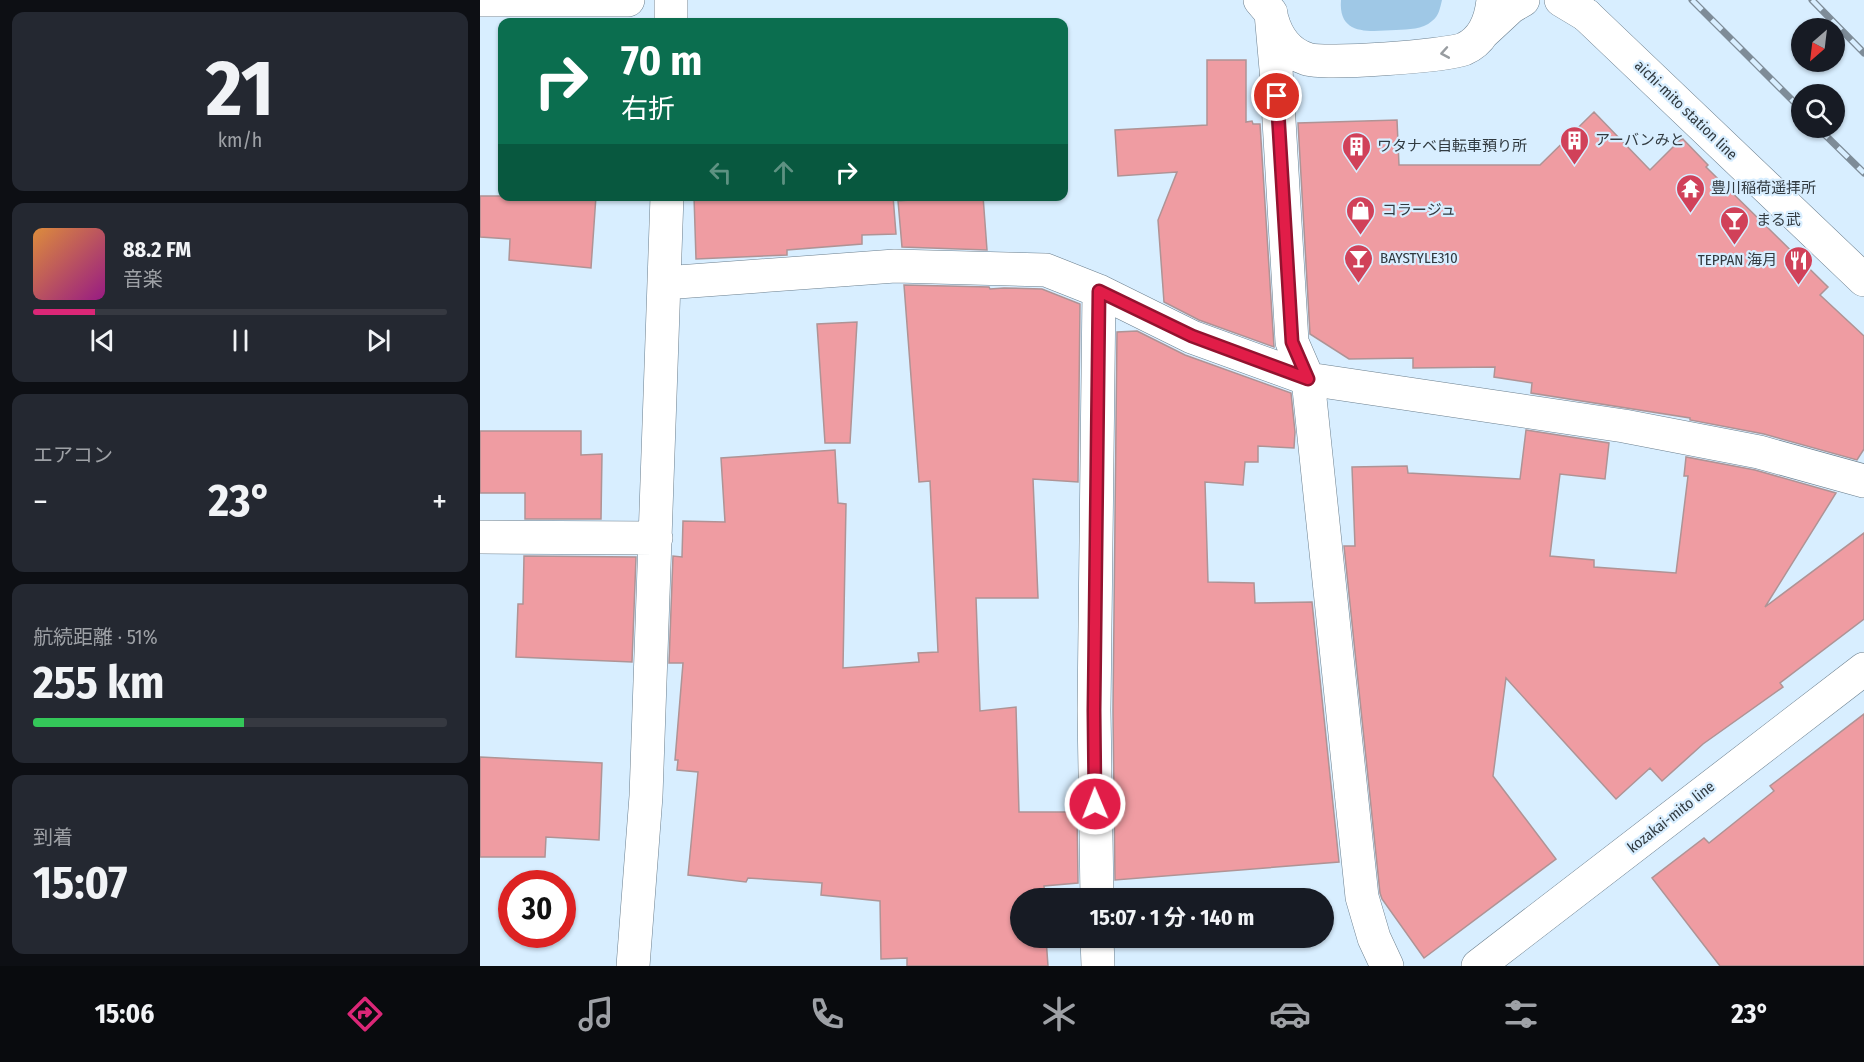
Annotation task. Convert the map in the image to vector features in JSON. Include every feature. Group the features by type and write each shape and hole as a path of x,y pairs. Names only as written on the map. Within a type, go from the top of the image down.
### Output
{"street":[{"path":"480,0 628,0"},
{"path":"671,0 671,18"},
{"path":"1481,36 1491,18 1493,0"},
{"path":"1276,69 1328,62 1445,54 1465,48 1511,7 1523,0"},
{"path":"1268,4 1276,33 1289,49 1307,59 1328,62"},
{"path":"1268,4 1276,69 1292,342 1308,379 1362,897 1374,938 1388,966"},
{"name":"aichi-mito station line","path":"1573,8 1864,280"},
{"path":"633,966 646,796 667,201"},
{"path":"664,283 895,266 1046,270 1099,291 1192,336 1308,379 1624,426 1759,452 1864,481"},
{"path":"1097,888 1094,710 1099,291"},
{"path":"480,537 656,538"},
{"name":"kozakai-mito line","path":"1478,966 1864,669"},
{"path":"1097,948 1098,966"}],"shaded area":[{"path":"1341,0 1442,0 1436,17 1420,28 1367,31 1350,26 1341,12"}],"building":[{"path":"1207,60 1246,60 1246,122 1252,121 1253,124 1260,124 1274,347 1199,320 1164,302 1158,220 1177,172 1118,176 1115,130 1207,125"},
{"path":"1594,112 1650,170 1682,138 1708,165 1706,167 1828,287 1820,295 1864,336 1864,449 1857,460 1764,434 1690,420 1690,418 1531,393 1532,383 1494,377 1495,367 1413,368 1413,358 1349,359 1310,334 1298,123 1397,120 1399,165 1540,165"},
{"path":"480,196 498,196 498,201 596,201 591,268 509,260 510,239 480,237"},
{"path":"694,201 893,201 896,234 862,235 862,244 787,250 787,255 696,259"},
{"path":"898,201 983,201 987,250 902,247"},
{"path":"904,285 1042,289 1080,304 1078,482 1033,479 1038,598 976,598 980,711 1016,707 1019,812 1077,812 1078,883 1044,886 1044,888 1010,888 1010,948 1047,948 1048,966 907,966 907,958 881,959 880,901 821,895 822,883 748,878 746,882 688,875 698,772 677,770 678,760 675,760 683,663 669,663 673,556 682,557 683,521 725,522 721,458 835,450 838,503 846,504 843,668 919,662 918,653 938,652 930,481 919,482"},
{"path":"857,322 850,443 825,443 817,324"},
{"path":"1137,331 1185,355 1291,393 1295,432 1294,448 1258,446 1258,462 1245,462 1243,485 1205,482 1208,582 1254,583 1255,603 1312,602 1339,862 1115,880 1113,710 1117,332"},
{"path":"1526,430 1609,443 1605,479 1560,474 1550,556 1594,560 1594,567 1676,573 1688,476 1684,476 1686,457 1755,470 1836,493 1765,607 1864,533 1864,619 1780,683 1783,687 1703,744 1662,781 1650,768 1616,799 1506,678 1493,776 1556,859 1424,958 1380,893 1344,546 1355,546 1352,467 1407,466 1408,473 1520,479"},
{"path":"480,431 581,431 581,455 602,454 601,519 525,519 525,493 480,493"},
{"path":"524,556 636,557 632,662 516,657 518,604 523,604"},
{"path":"1864,714 1864,966 1720,966 1652,878 1704,838 1709,843 1774,791 1770,786"},
{"path":"480,757 602,763 599,840 546,837 545,857 480,857"}],"railway":[{"path":"1692,0 1791,99"},
{"path":"1812,0 1864,53"},
{"path":"1828,138 1864,173"}],"place":[{"name":"アーバンみと","path":"1574,166"},
{"name":"ワタナベ自転車預り所","path":"1356,172"},
{"name":"豊川稲荷遥拝所","path":"1690,214"},
{"name":"コラージュ","path":"1361,236"},
{"name":"まる武","path":"1735,246"},
{"name":"BAYSTYLE310","path":"1359,284"},
{"name":"TEPPAN 海月","path":"1798,286"}],"route":[{"path":"1095,804 1099,291 1192,336 1308,379 1292,342 1277,96"}]}
